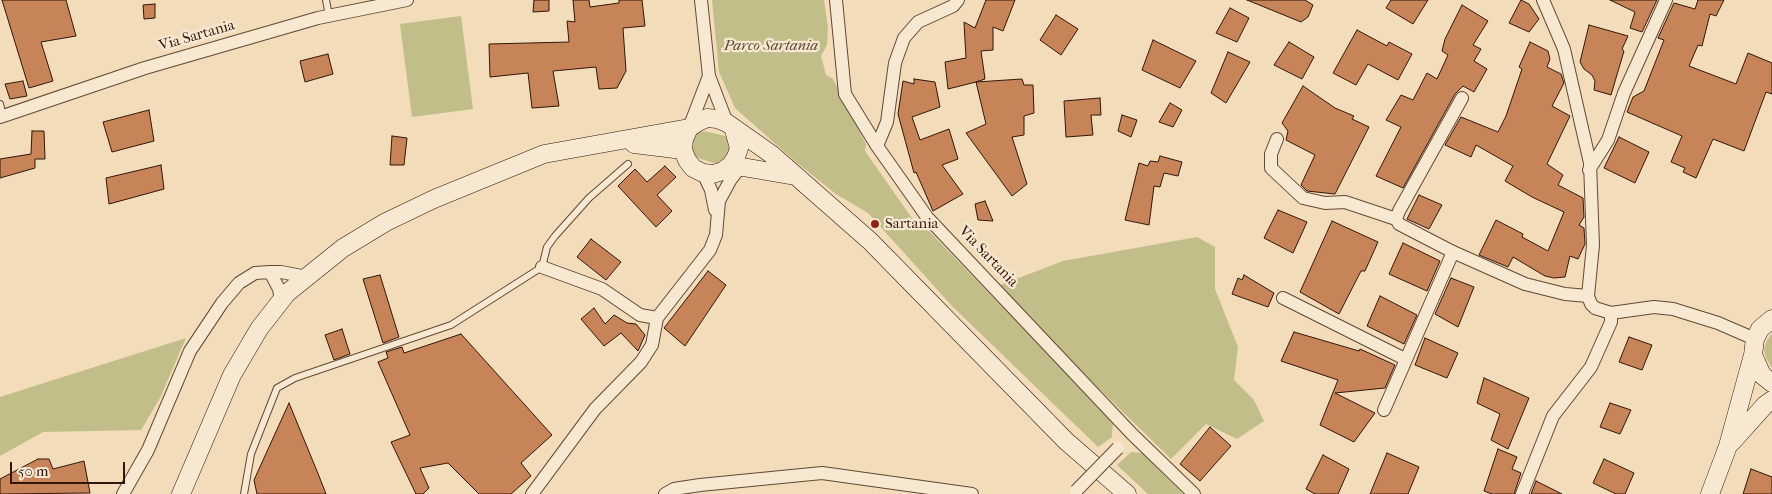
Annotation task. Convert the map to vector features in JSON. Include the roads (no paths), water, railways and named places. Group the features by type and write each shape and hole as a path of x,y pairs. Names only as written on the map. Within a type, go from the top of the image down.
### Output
{"street":[{"name":"Via Sartania","path":"1,112 145,68 329,16 407,0"},
{"path":"701,0 709,76 739,148 736,166 724,190 716,215"},
{"name":"Via Sartania","path":"836,0 845,94 876,146 927,217 1132,434 1194,494"},
{"path":"876,146 884,133 887,122 895,63 904,38 918,22 953,6 958,0"},
{"path":"1543,0 1564,49 1590,163 1593,245 1588,296 1595,308 1611,313 1654,307 1673,309 1718,323 1754,347 1762,375 1772,383"},
{"path":"1589,170 1608,140 1624,93 1666,0"},
{"path":"532,494 595,410 641,362 652,345 657,318 710,250 716,235 716,215 713,198 702,173 690,164 683,150 684,139 690,128 709,76"},
{"path":"1396,220 1462,98"},
{"path":"181,494 232,375 259,328 281,301 343,248 386,222 434,199 544,154 576,147 621,142 690,128 707,118 717,119 771,154 870,241 1066,441 1128,494"},
{"path":"1277,139 1271,154 1271,168 1303,198 1325,203 1345,202 1396,220 1399,224 1453,252 1525,284 1565,294 1588,296"},
{"path":"621,142 683,150"},
{"path":"702,173 713,174 736,166 797,177"},
{"path":"1384,410 1453,252"},
{"path":"542,267 602,289 640,315 657,318"},
{"path":"270,272 279,289 281,301"},
{"path":"123,494 148,450 190,351 211,319 239,283 255,273 281,272 307,277"},
{"path":"1283,298 1405,359"},
{"path":"1522,494 1553,416 1591,367 1611,322 1611,313"},
{"path":"1710,494 1728,446 1754,347 1771,315"},
{"path":"1728,446 1765,405 1772,400"},
{"path":"1075,493 1132,434"},
{"path":"665,494 674,490 700,485 822,473 972,494"}],"lane":[{"path":"326,0 329,16"},
{"path":"244,494 251,454 277,388 295,378 451,325 542,267 548,247 555,236 589,198 628,164"}],"place":[{"name":"Sartania","path":"875,224"}],"park label":[{"name":"Parco Sartania","path":"771,46"}]}
